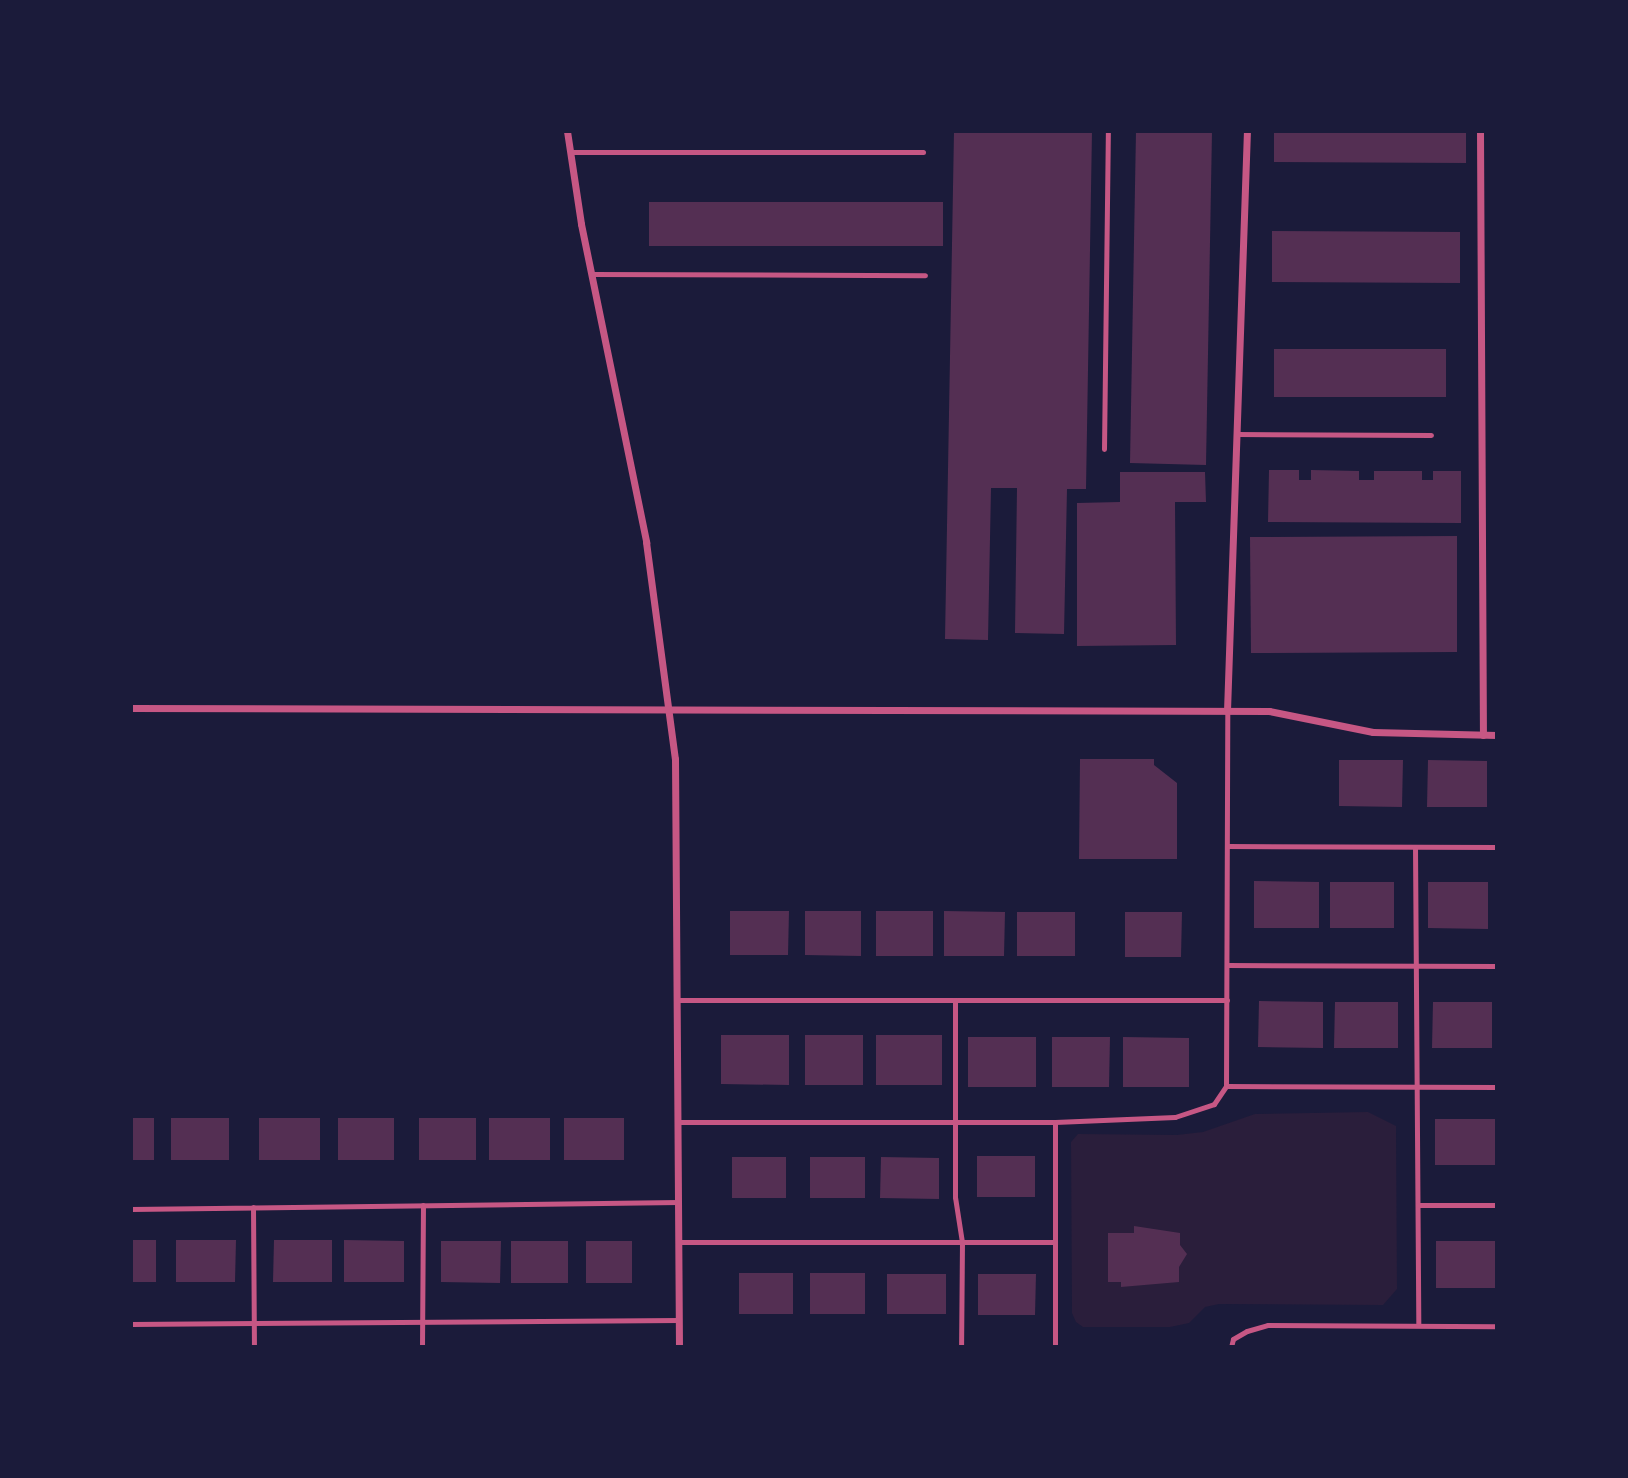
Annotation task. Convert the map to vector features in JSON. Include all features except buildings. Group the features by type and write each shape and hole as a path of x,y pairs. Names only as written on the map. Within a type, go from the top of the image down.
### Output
{"street":[{"path":"567,131 591,274 646,542 678,799 679,1347"},
{"path":"1227,711 1247,131"},
{"path":"1480,131 1483,735"},
{"path":"131,708 1269,711 1373,732 1497,735"}],"lane":[{"path":"1104,449 1108,131"},
{"path":"570,152 923,152"},
{"path":"591,274 925,275"},
{"path":"1236,434 1431,435"},
{"path":"679,1122 1055,1122 1203,1112 1226,1086 1227,711"},
{"path":"1227,846 1497,847"},
{"path":"1415,847 1415,1064 1419,1087 1418,1325"},
{"path":"1227,965 1497,966"},
{"path":"678,1000 1227,1000"},
{"path":"955,1000 955,1197 962,1242 961,1347"},
{"path":"1226,1086 1497,1087"},
{"path":"1055,1122 1055,1347"},
{"path":"131,1209 679,1202"},
{"path":"422,1347 423,1205"},
{"path":"1418,1205 1497,1205"},
{"path":"253,1207 254,1347"},
{"path":"679,1242 1055,1242"},
{"path":"131,1324 679,1320"},
{"path":"1231,1347 1233,1339 1247,1331 1268,1325 1497,1326"}],"shaded area":[{"path":"1368,1112 1396,1126 1397,1289 1383,1305 1219,1304 1205,1307 1189,1323 1170,1327 1083,1327 1076,1322 1072,1313 1071,1142 1078,1134 1177,1135 1203,1132 1255,1114"}]}
